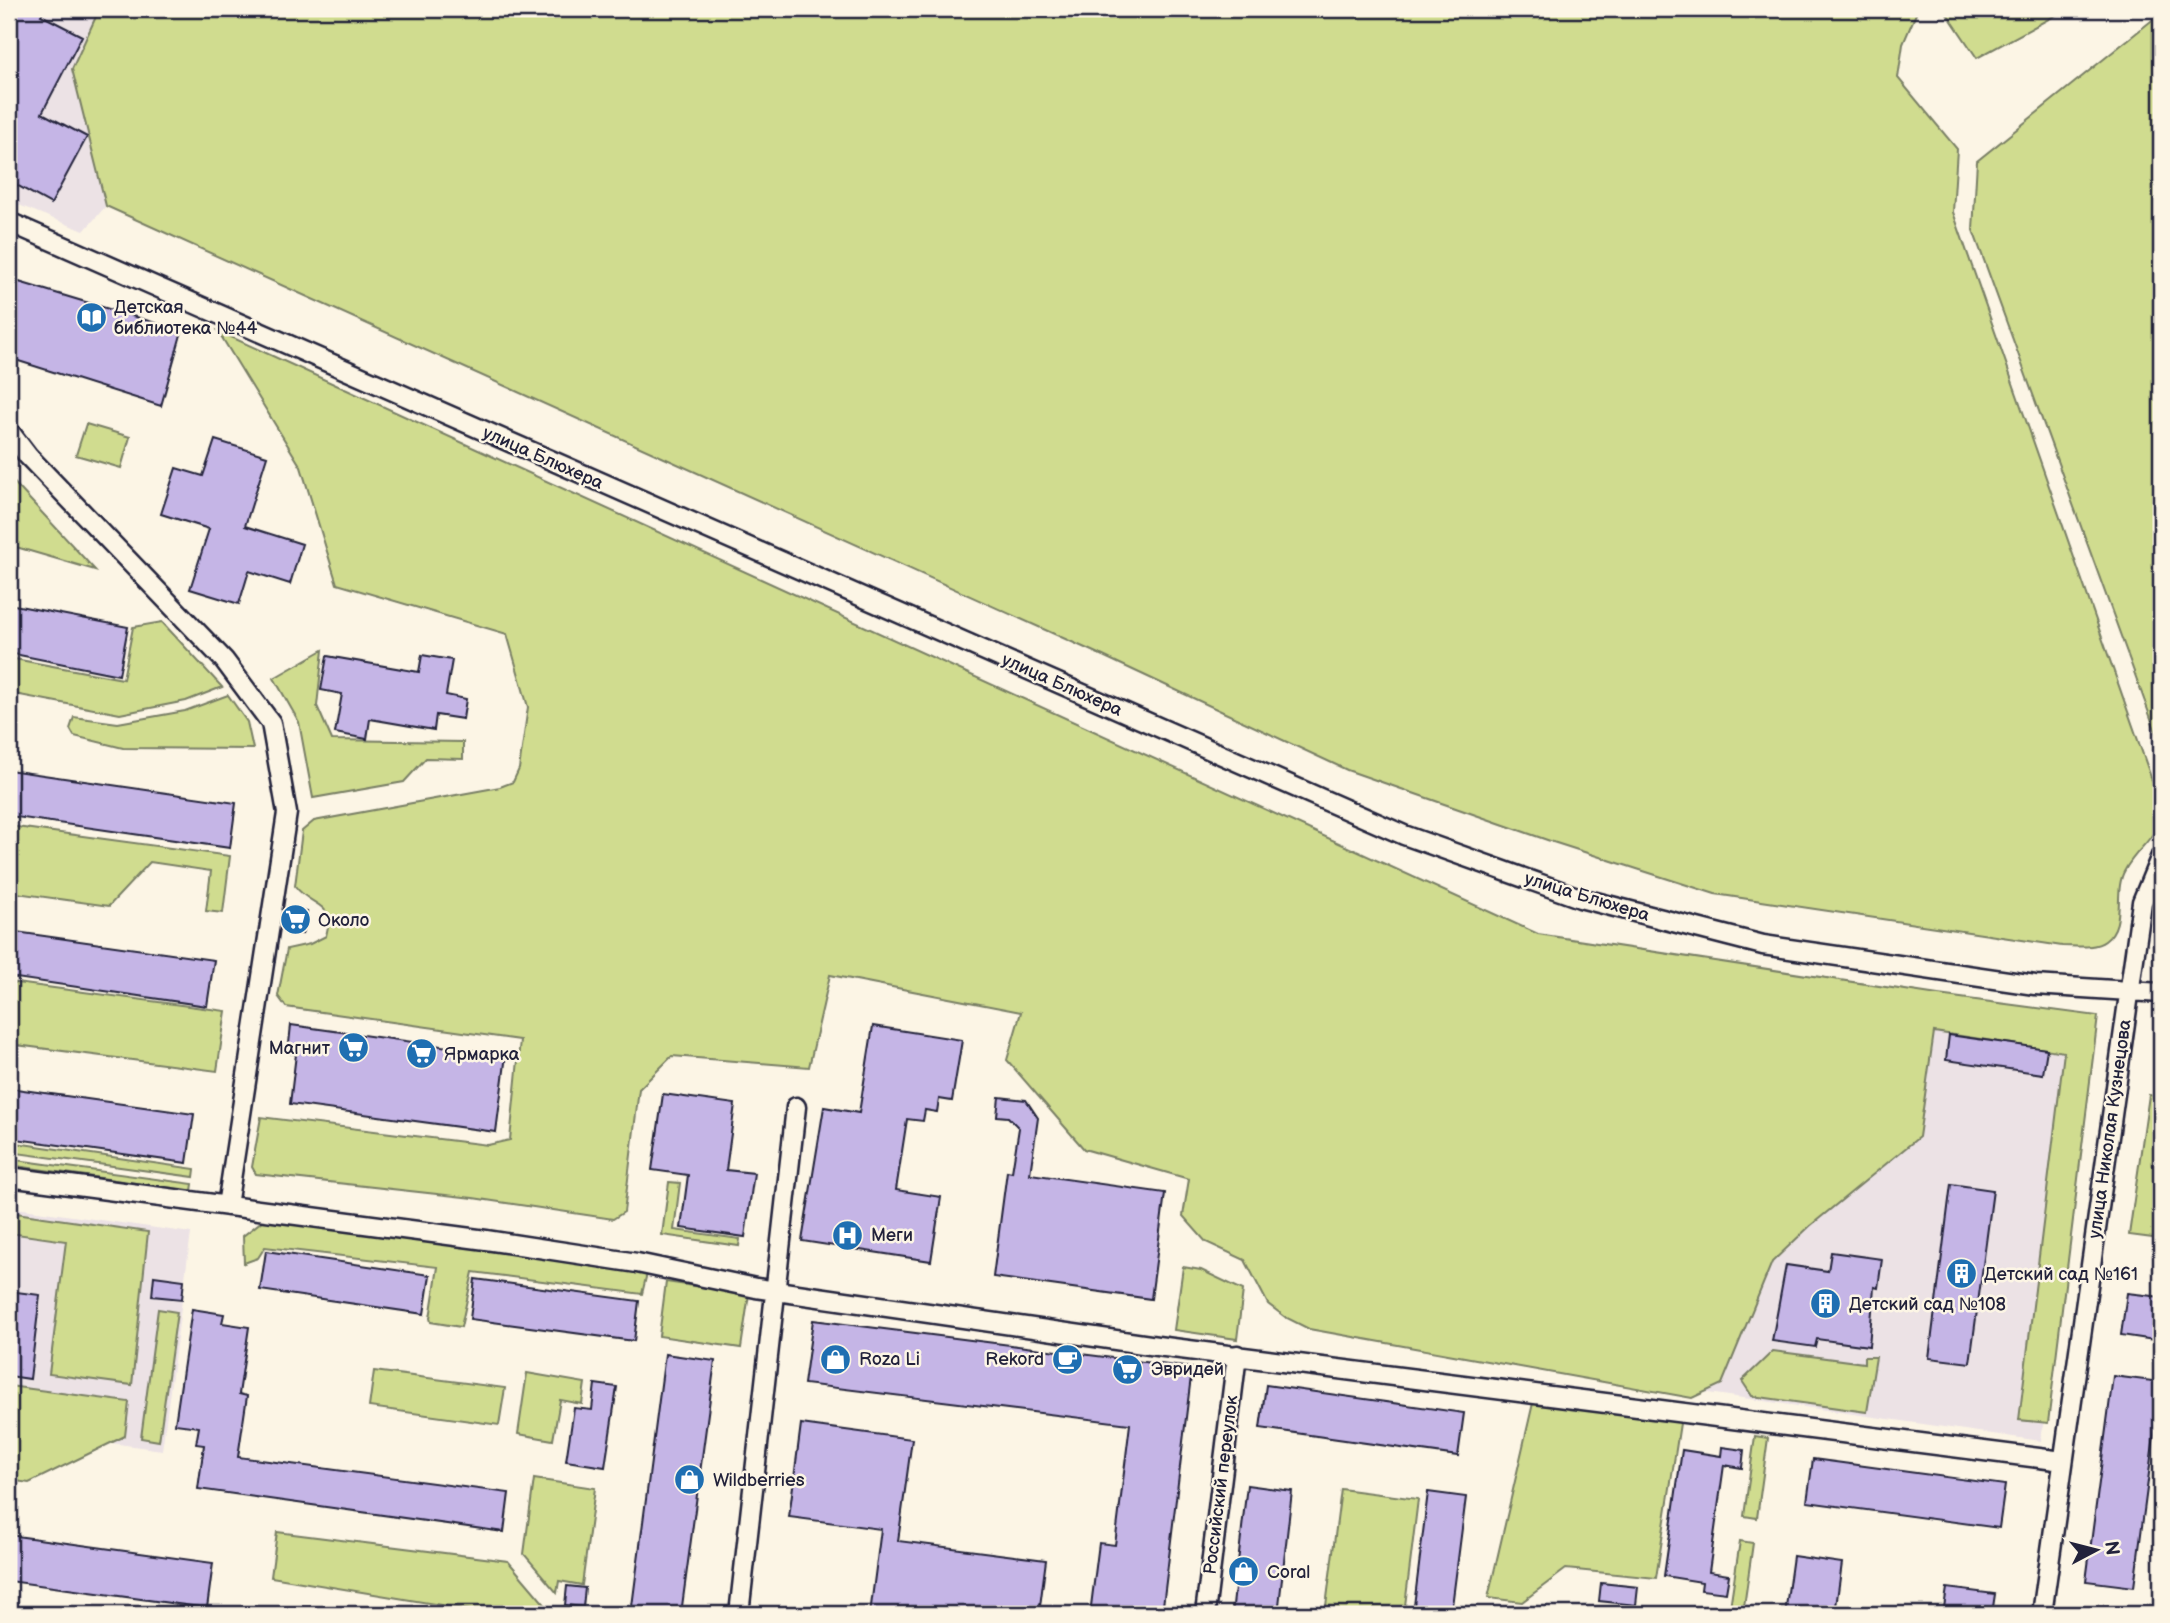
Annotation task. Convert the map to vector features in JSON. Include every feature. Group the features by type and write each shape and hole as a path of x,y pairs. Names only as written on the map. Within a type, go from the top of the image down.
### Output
{"street":[{"name":"улица Блюхера","path":"9,222 1404,835 1580,898 1763,945 2035,985 2161,993"},
{"path":"9,431 28,456 224,660 271,723 286,813 227,1206"},
{"name":"улица Николая Кузнецова","path":"2042,1614 2142,902 2161,856"},
{"path":"739,1614 796,1107"},
{"path":"9,1177 637,1263 775,1290 1237,1355 2063,1461"},
{"name":"Российский переулок","path":"1205,1614 1237,1355"}],"shaded area":[{"path":"9,9 105,9 99,11 72,69 106,206 84,231 9,201"},
{"path":"1798,1012 2089,1055 2041,1441 1549,1370"},
{"path":"9,1207 191,1233 162,1450 9,1429"}],"green space":[{"path":"1918,9 1903,44 1898,78 1957,149 1953,212 2161,806 2157,826 2121,879 2116,926 2101,944 2062,946 1715,894 1553,842 1347,770 1103,656 106,206 72,69 99,10"},
{"path":"1944,9 2067,9 1977,58"},
{"path":"2161,13 2161,746 1973,230 1977,161"},
{"path":"218,331 1538,934 1938,995 2098,1016 2048,1423 2019,1420 2064,1052 1934,1032 1919,1137 1810,1226 1772,1262 1722,1384 1692,1398 1309,1329 1285,1317 1268,1304 1245,1260 1206,1242 1183,1216 1189,1179 1084,1149 1007,1060 1021,1012 830,975 809,1067 672,1056 639,1089 624,1212 613,1219 473,1198 256,1174 252,1167 261,1117 488,1145 510,1140 520,1040 286,1007 278,996 287,949 310,944 326,936 328,924 325,910 295,886 302,831 314,821 500,787 513,782 519,769 528,707 507,634 337,584 301,467"},
{"path":"86,424 130,437 121,468 76,455"},
{"path":"9,477 95,570 9,545"},
{"path":"162,622 222,687 186,701 120,714 9,693 9,658 123,679 133,627"},
{"path":"323,650 317,706 332,740 463,742 463,759 426,758 404,782 313,798 299,722 274,678"},
{"path":"228,695 247,722 253,749 123,748 74,736 70,729 74,717 118,723 185,711"},
{"path":"9,826 230,856 223,913 206,911 211,871 150,862 109,906 9,892"},
{"path":"9,982 226,1011 217,1071 9,1044"},
{"path":"2149,1095 2161,1097 2161,1239 2129,1235"},
{"path":"9,1142 195,1169 194,1177 9,1152"},
{"path":"9,1159 193,1184 192,1191 9,1165"},
{"path":"669,1182 680,1183 674,1230 740,1239 739,1246 662,1235"},
{"path":"9,1212 148,1232 132,1385 49,1374 66,1241 9,1233"},
{"path":"267,1217 647,1273 642,1294 473,1272 461,1327 431,1322 438,1267 265,1247 258,1258 244,1263 243,1236"},
{"path":"1183,1267 1201,1270 1243,1290 1237,1339 1174,1330"},
{"path":"666,1282 749,1294 741,1348 659,1336"},
{"path":"158,1309 177,1312 159,1441 141,1438"},
{"path":"1773,1351 1864,1363 1864,1357 1876,1357 1867,1412 1752,1396 1742,1381"},
{"path":"374,1371 505,1388 499,1425 369,1407"},
{"path":"527,1373 585,1383 582,1404 560,1400 553,1440 518,1434"},
{"path":"9,1386 129,1402 125,1436 29,1483 9,1480"},
{"path":"1533,1403 1681,1417 1656,1578 1566,1569 1522,1602 1488,1598"},
{"path":"1755,1436 1768,1438 1757,1518 1744,1516"},
{"path":"534,1479 595,1488 582,1585 559,1581 557,1593 524,1554"},
{"path":"1341,1489 1418,1499 1404,1614 1325,1614"},
{"path":"277,1532 508,1561 553,1614 495,1614 271,1577"},
{"path":"1740,1541 1753,1543 1743,1614 1729,1614"}],"building":[{"path":"9,9 45,9 41,15 82,36 42,113 87,137 51,204 9,181"},
{"path":"9,279 182,331 161,406 9,358"},
{"path":"215,440 267,456 245,526 302,544 290,584 249,571 239,604 190,589 209,529 161,514 176,468 203,476"},
{"path":"9,604 128,627 119,675 9,653"},
{"path":"422,655 452,660 446,695 466,699 463,719 436,715 434,730 370,719 367,739 335,733 342,694 321,690 327,656 419,672"},
{"path":"9,770 236,803 230,848 9,816"},
{"path":"290,909 307,912 302,934 286,931"},
{"path":"9,931 214,960 207,1006 9,977"},
{"path":"291,1025 506,1055 496,1132 290,1104 296,1054 288,1053"},
{"path":"873,1026 962,1040 952,1101 939,1099 937,1112 925,1110 923,1121 907,1119 896,1190 941,1197 931,1261 802,1241 824,1107 859,1113"},
{"path":"1949,1035 2047,1049 2043,1074 1946,1060"},
{"path":"9,1088 194,1114 187,1163 9,1138"},
{"path":"663,1094 735,1104 726,1170 754,1173 745,1237 681,1228 688,1175 652,1170"},
{"path":"999,1097 1026,1100 1038,1118 1030,1174 1165,1193 1151,1299 993,1277 1007,1171 1012,1172 1019,1128 1008,1117 997,1116"},
{"name":"Детский сад №161","path":"1951,1184 1993,1190 1970,1363 1929,1358"},
{"path":"266,1251 430,1275 424,1314 260,1290"},
{"name":"Детский сад №108","path":"1831,1252 1882,1259 1878,1288 1874,1287 1869,1346 1817,1339 1815,1347 1772,1341 1786,1265 1828,1271"},
{"path":"154,1276 184,1280 182,1299 152,1296"},
{"path":"475,1279 639,1301 634,1341 470,1319"},
{"path":"9,1291 40,1295 30,1379 9,1376"},
{"path":"2127,1293 2161,1297 2161,1341 2121,1335"},
{"path":"192,1309 224,1314 222,1323 249,1327 239,1394 247,1396 238,1457 509,1493 504,1532 198,1489 204,1445 196,1444 199,1427 175,1424"},
{"path":"813,1320 1192,1368 1162,1614 1090,1614 1099,1543 1115,1545 1130,1424 804,1384"},
{"path":"665,1354 715,1361 681,1614 631,1614"},
{"path":"2113,1376 2161,1382 2134,1587 2086,1581"},
{"path":"595,1384 617,1387 605,1467 566,1461 574,1408 592,1410"},
{"path":"1266,1385 1464,1413 1458,1456 1260,1428"},
{"path":"801,1424 912,1439 898,1541 1046,1560 1039,1614 870,1614 881,1529 789,1517"},
{"path":"1722,1447 1744,1450 1742,1468 1724,1465 1709,1572 1729,1575 1726,1593 1701,1590 1702,1582 1664,1576 1682,1450 1721,1456"},
{"path":"1813,1459 2005,1485 1999,1528 1807,1502"},
{"path":"1247,1485 1292,1491 1278,1614 1232,1614"},
{"path":"1428,1492 1466,1497 1451,1614 1413,1614"},
{"path":"9,1535 213,1563 207,1608 9,1581"},
{"path":"1793,1556 1842,1563 1835,1614 1785,1614"},
{"path":"1601,1583 1638,1587 1636,1605 1599,1601"},
{"path":"567,1586 585,1588 583,1607 565,1605"},
{"path":"1947,1588 1995,1594 1992,1614 1943,1614"}],"place":[{"name":"Детская библиотека №44","path":"91,317"},
{"name":"Около","path":"295,920"},
{"name":"Магнит","path":"353,1048"},
{"name":"Ярмарка","path":"421,1054"},
{"name":"Меги","path":"848,1235"},
{"name":"Детский сад №161","path":"1961,1274"},
{"name":"Детский сад №108","path":"1826,1304"},
{"name":"Roza Li","path":"836,1359"},
{"name":"Rekord","path":"1067,1359"},
{"name":"Эвридей","path":"1128,1369"},
{"name":"Wildberries","path":"690,1480"},
{"name":"Coral","path":"1244,1572"}]}
